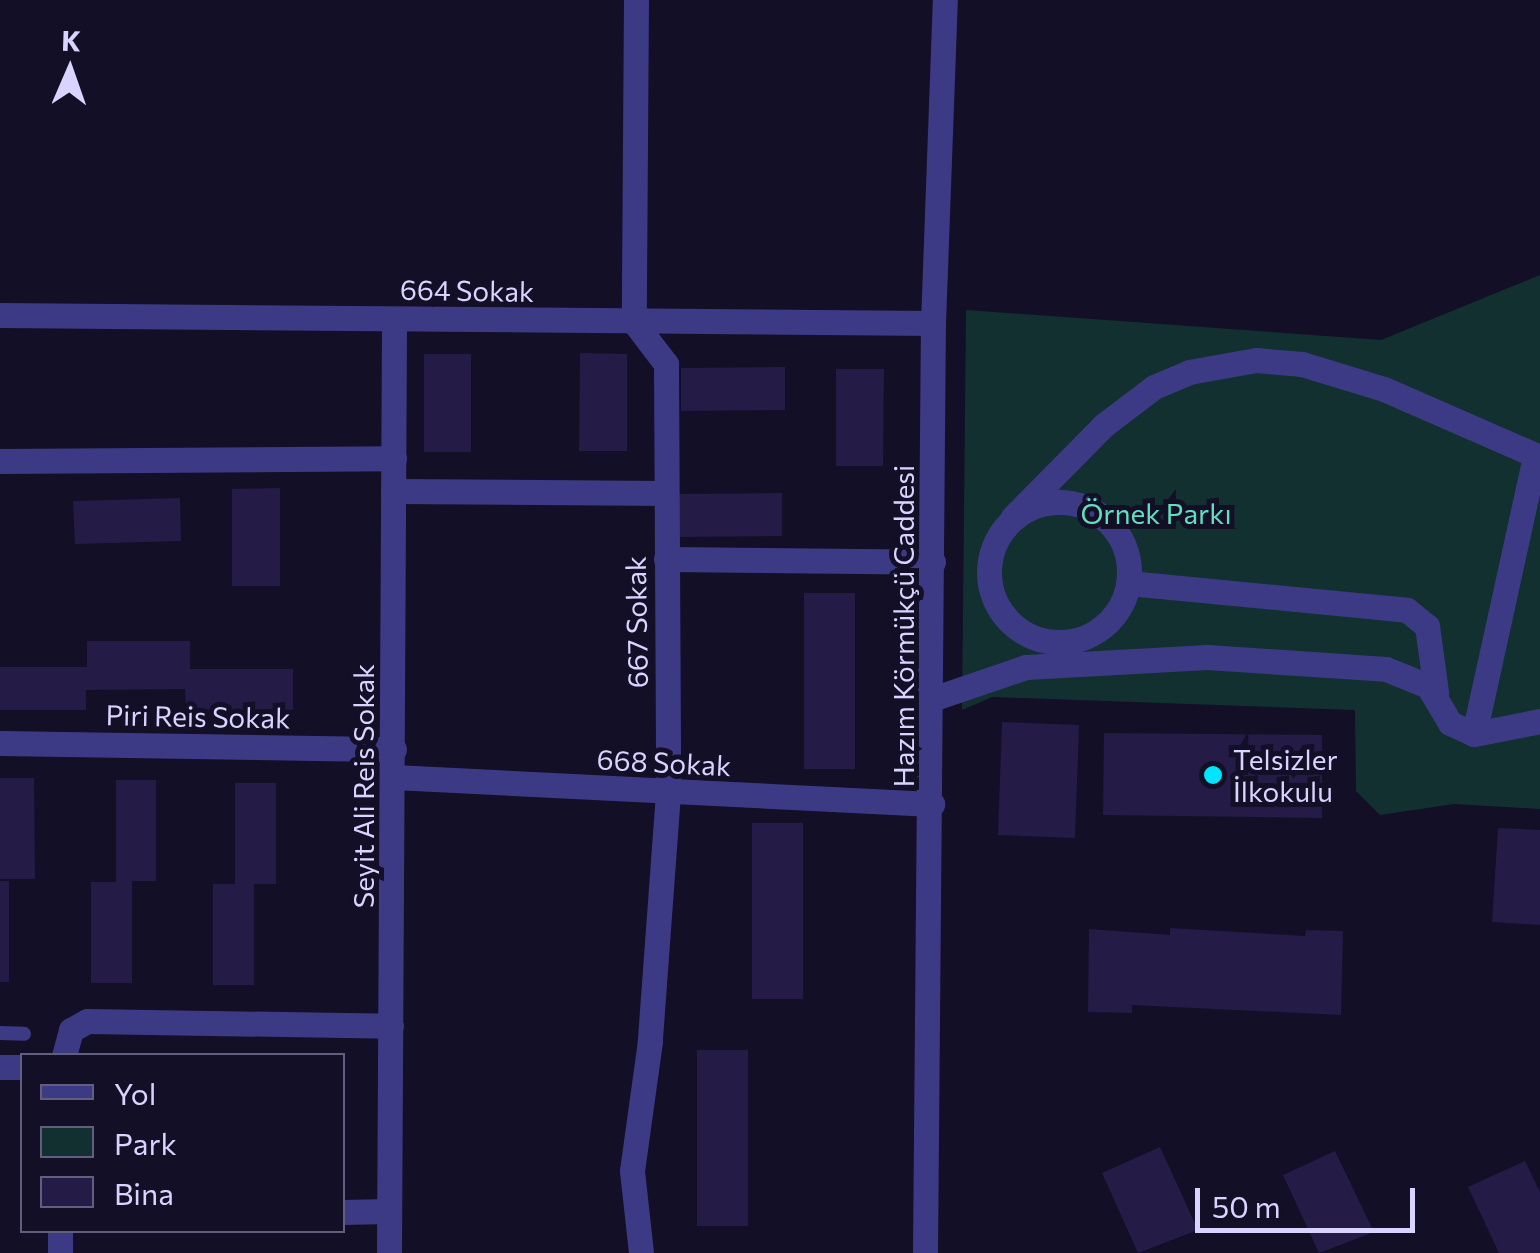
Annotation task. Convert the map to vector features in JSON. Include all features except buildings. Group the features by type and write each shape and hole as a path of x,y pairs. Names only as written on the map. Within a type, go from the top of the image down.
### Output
{"street":[{"path":"634,322 636,0"},
{"name":"Hazım Körmükçü Caddesi","path":"925,1253 934,323 945,0"},
{"name":"664 Sokak","path":"0,315 934,323"},
{"name":"Seyit Ali Reis Sokak","path":"389,1253 394,319"},
{"name":"667 Sokak","path":"634,322 666,364 668,793 650,1041 632,1170 641,1253"},
{"path":"1039,666 1018,628 996,602 989,578 994,545 1013,517 1104,426 1154,386 1188,372 1256,360 1302,364 1384,389 1538,457 1474,734"},
{"path":"0,461 394,458"},
{"path":"392,492 665,493"},
{"path":"1013,517 1055,502 1098,513 1125,547 1129,583 1112,619 1084,638 1051,642 1018,628"},
{"path":"666,559 934,562"},
{"path":"1129,583 1407,610 1427,626 1436,692 1450,723 1474,734 1540,721"},
{"path":"932,699 1039,666 1184,656 1370,667 1436,692"},
{"name":"Piri Reis Sokak","path":"0,743 394,749"},
{"name":"668 Sokak","path":"394,777 932,804"},
{"path":"65,1053 72,1030 87,1020 391,1026"},
{"path":"345,1212 389,1212"}],"lane":[{"path":"0,1033 24,1034"}],"green space":[{"name":"Örnek Parkı","path":"1540,275 1540,809 1454,804 1380,815 1356,791 1355,710 992,697 962,710 966,310 1381,340"}],"place":[{"name":"Telsizler İlkokulu","path":"1213,775"}]}
